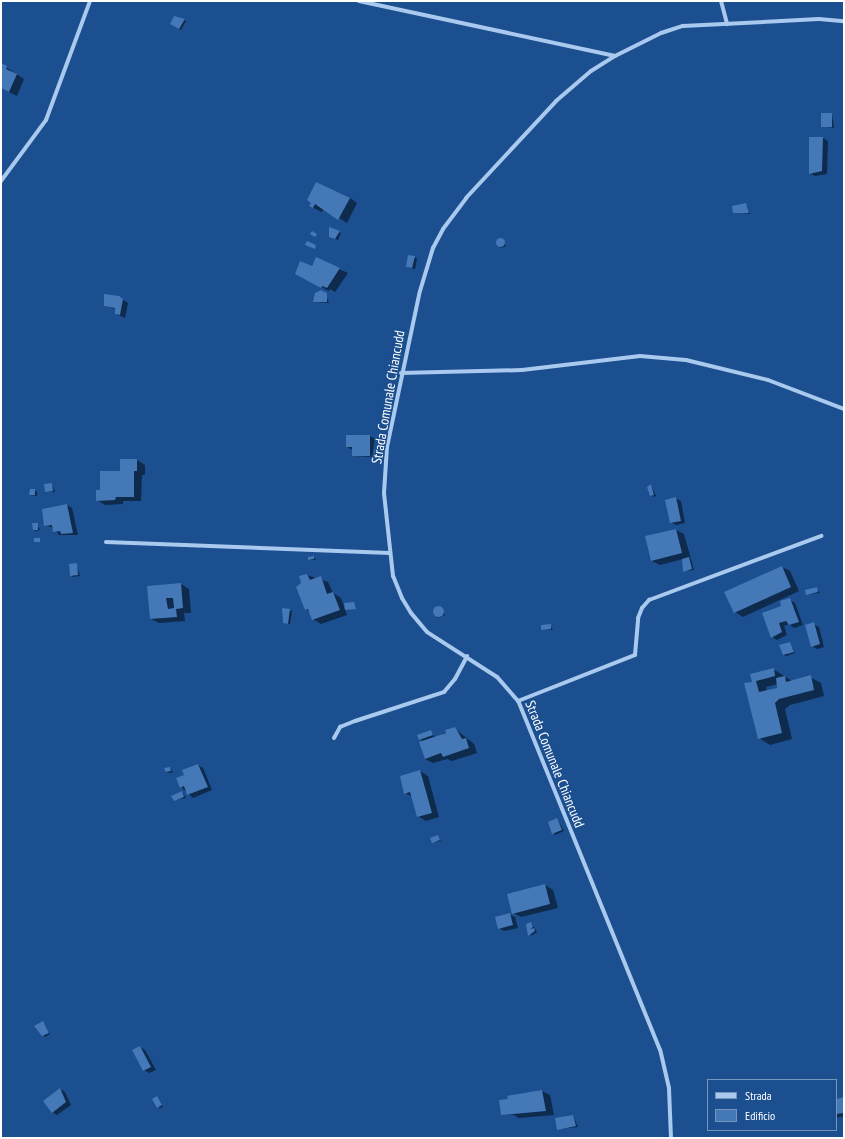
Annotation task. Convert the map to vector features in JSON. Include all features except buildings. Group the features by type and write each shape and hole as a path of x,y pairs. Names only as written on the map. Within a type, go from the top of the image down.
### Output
{"street":[{"path":"1,181 46,120 90,1"},
{"path":"359,1 615,56"},
{"path":"721,1 727,24"},
{"name":"Strada Comunale Chiancudd","path":"672,1138 669,1088 660,1050 518,701 497,677 467,656 427,632 411,613 394,576 390,553 384,493 388,447 401,373 426,269 433,248 450,217 556,101 591,71 615,56 661,33 683,26 844,20"},
{"path":"401,373 522,370 587,360 648,357 686,360 768,380 844,409"},
{"path":"518,701 635,655 638,618 642,608 649,600 821,536"},
{"path":"106,542 390,553"},
{"path":"334,738 340,727 354,721 444,692 455,679 467,656"}]}
